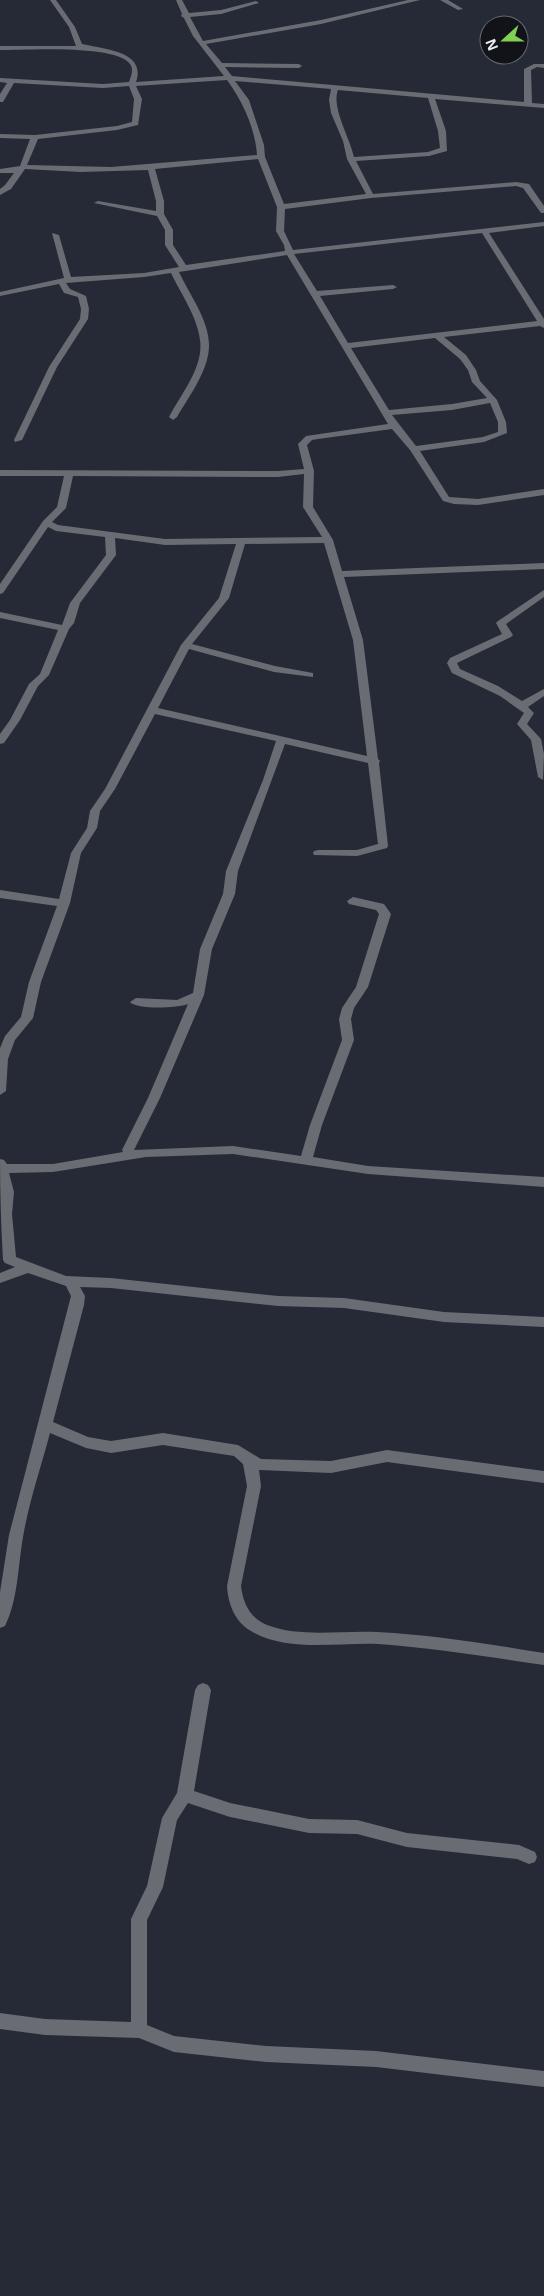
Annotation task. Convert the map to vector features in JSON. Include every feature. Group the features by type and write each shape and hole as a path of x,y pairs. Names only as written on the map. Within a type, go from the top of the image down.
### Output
{"street":[{"path":"0,136 35,137 50,133 133,125 136,122 138,99 132,84 136,73 129,59 116,53 79,45 72,27 54,0"},
{"path":"179,0 184,7 184,16 201,43 220,65 245,100 260,145 261,158 281,208 280,231 288,244 289,252 394,426 414,449 446,499 451,502 464,503 544,492"},
{"path":"201,43 321,22 417,0"},
{"path":"443,0 460,9"},
{"path":"184,16 221,12 256,3"},
{"path":"0,48 97,48"},
{"path":"220,65 299,66"},
{"path":"528,105 527,69 536,65 544,66"},
{"path":"0,80 61,85 132,84 228,78 544,106"},
{"path":"0,100 11,82"},
{"path":"336,87 332,93 332,101 347,139 351,159 371,196"},
{"path":"351,159 429,154 444,149 442,131 431,96"},
{"path":"0,193 8,187 21,168 35,137"},
{"path":"0,171 21,168 45,170 151,167 261,158"},
{"path":"151,167 160,201 160,214 169,230 169,245 184,268"},
{"path":"281,208 371,196 519,184 526,186 544,211"},
{"path":"98,204 160,214"},
{"path":"0,294 65,281 118,278 289,252 544,224"},
{"path":"344,346 543,325 484,231"},
{"path":"18,440 53,367 84,319 85,309 82,296 67,291 55,235"},
{"path":"173,417 201,362 205,345 195,313 174,270"},
{"path":"315,294 393,287"},
{"path":"414,449 501,434 502,422 493,400 476,382 472,370 463,357 439,337"},
{"path":"388,414 452,407 493,400"},
{"path":"318,853 357,853 383,846 375,761 358,640 328,540 308,506 308,471 302,444 309,438 394,426"},
{"path":"0,473 175,472 278,474 308,471"},
{"path":"0,591 46,524 61,508 69,474"},
{"path":"46,524 56,528 165,542 241,543 328,540"},
{"path":"0,741 15,720 34,684 44,675 64,628 69,623 75,603 111,555 110,536"},
{"path":"0,1091 2,1060 9,1039 26,1018 37,974 64,903 76,853 92,828 95,811 110,789 186,645 224,598 241,543"},
{"path":"339,574 544,566"},
{"path":"543,777 536,739 522,724 529,713 522,706 456,671 452,663 454,660 508,635 501,623 544,593"},
{"path":"0,615 64,628"},
{"path":"186,645 274,669 309,675"},
{"path":"522,706 544,692"},
{"path":"151,710 375,761"},
{"path":"128,1150 154,1098 198,995 206,949 226,902 232,870 268,780 281,741"},
{"path":"0,894 64,903"},
{"path":"306,1160 316,1125 348,1040 345,1019 348,1008 362,987 385,914 380,908 353,901"},
{"path":"136,1002 178,1004 198,995"},
{"path":"544,1182 368,1170 234,1150 189,1150 146,1153 53,1168 1,1166 8,1192 6,1214 10,1260 50,1277 278,1302 344,1303 444,1318 544,1322"},
{"path":"0,1278 27,1268"},
{"path":"0,1622 7,1595 16,1535 77,1306 78,1296 70,1280"},
{"path":"45,1425 86,1442 111,1447 163,1439 238,1451 250,1461 260,1466 331,1467 387,1456 544,1477"},
{"path":"250,1461 254,1486 234,1586 235,1600 240,1612 250,1623 278,1634 376,1638 453,1646 544,1659"},
{"path":"140,2030 139,1919 155,1887 170,1818 185,1795 203,1690"},
{"path":"185,1795 230,1810 309,1826 357,1827 408,1840 519,1852 529,1857"},
{"path":"0,2020 44,2027 140,2030 174,2044 266,2054 376,2059 544,2080"}]}
